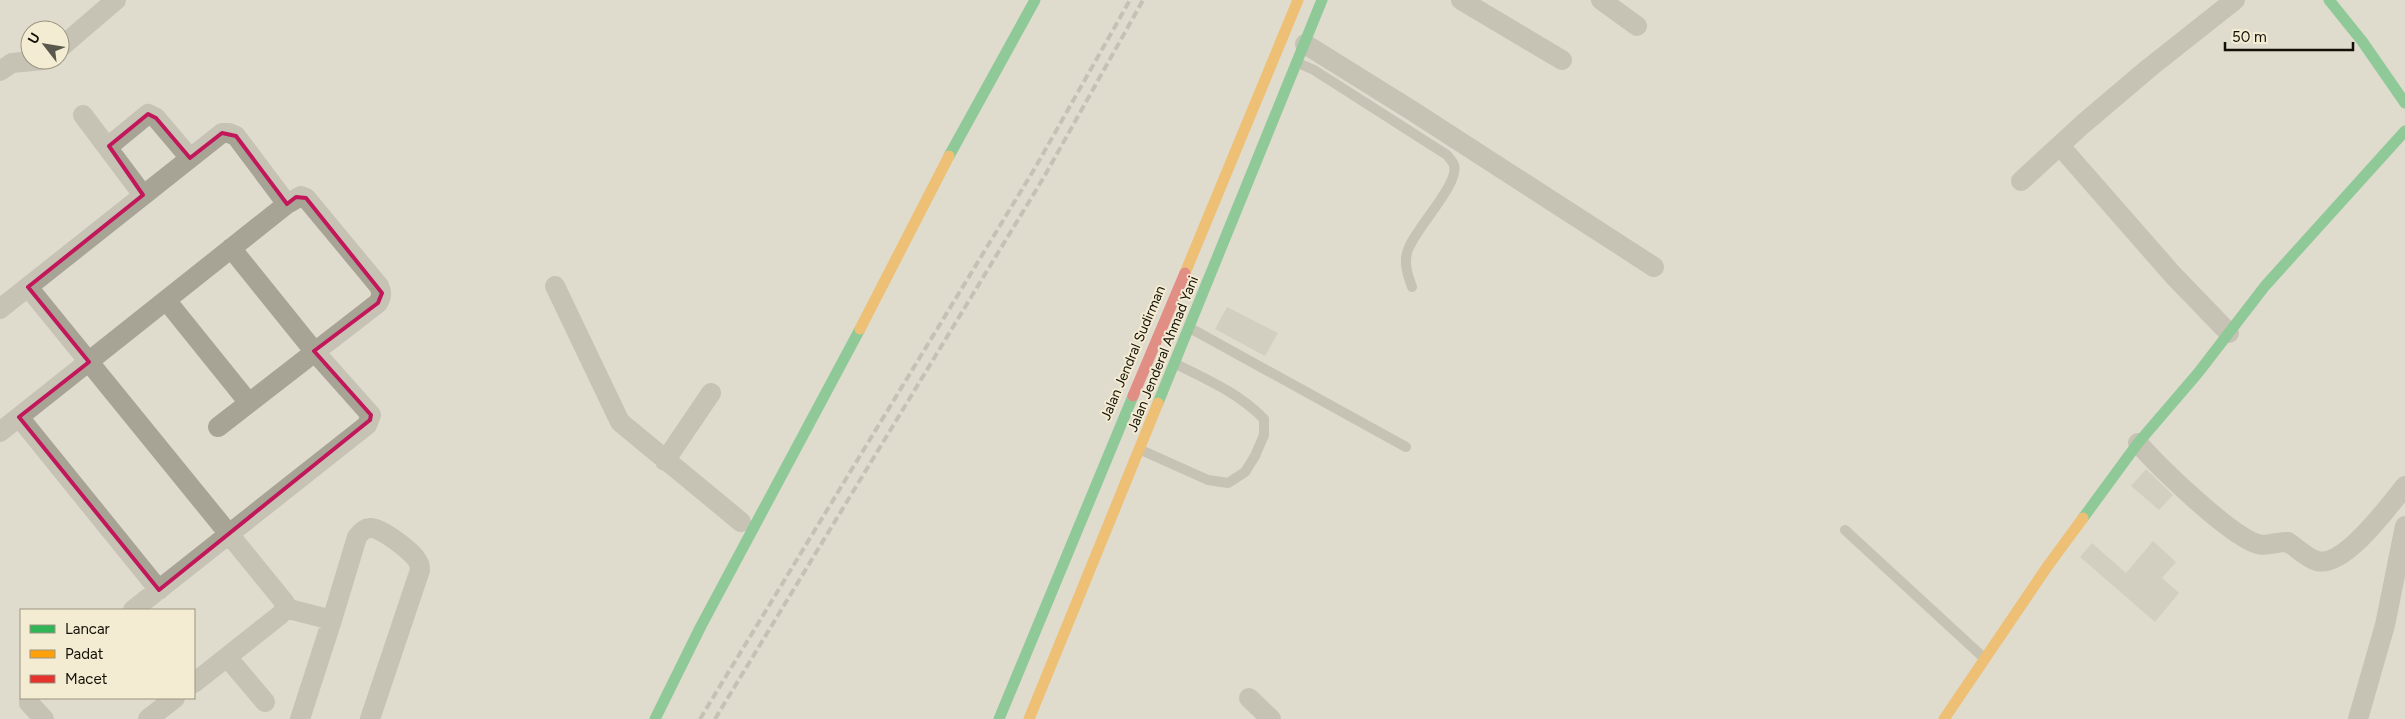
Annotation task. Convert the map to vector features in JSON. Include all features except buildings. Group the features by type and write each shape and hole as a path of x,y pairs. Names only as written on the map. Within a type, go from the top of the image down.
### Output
{"main road":[{"path":"655,719 859,332 971,112 1035,0"},
{"name":"Jalan Jendral Sudirman","path":"999,719 1128,443 1163,358 1298,0"},
{"name":"Jalan Jenderal Ahmad Yani","path":"1029,719 1128,443 1163,358 1190,328 1322,0"},
{"path":"2329,0 2362,41 2405,103"},
{"path":"1944,719 1958,701 1984,658 2138,443 2198,373 2265,286 2405,131"}],"street":[{"path":"70,39 116,0"},
{"path":"1461,0 1562,60"},
{"path":"1601,0 1637,26"},
{"path":"2021,181 2141,74 2235,0"},
{"path":"1305,44 1428,120 1654,267"},
{"path":"0,71 12,63 20,62"},
{"path":"109,146 148,114 156,118 190,158"},
{"path":"83,115 109,146 143,195"},
{"path":"0,310 222,133 236,136 287,204"},
{"path":"2060,146 2173,275 2228,332"},
{"path":"0,432 287,204 296,197 301,196 306,198 382,293 378,303 218,427"},
{"path":"134,609 370,420 371,416 314,351 231,248"},
{"path":"555,286 617,417 636,437 741,522"},
{"path":"28,287 282,598 285,608"},
{"path":"166,300 249,403"},
{"path":"665,461 710,393"},
{"path":"19,417 160,590"},
{"path":"2138,443 2159,465 2233,530 2256,544 2263,546 2288,542 2317,561 2330,562 2343,554 2364,534 2405,486"},
{"path":"734,566 741,522 756,501 781,478"},
{"path":"2358,719 2385,625 2405,526"},
{"path":"300,719 357,537 363,530 379,528 418,560 420,570 370,719"},
{"path":"285,608 332,620"},
{"path":"195,682 280,615 285,608"},
{"path":"227,657 265,702"},
{"path":"1249,698 1271,719"},
{"path":"30,699 29,703 44,719"},
{"path":"157,716 174,699"}],"lane":[{"path":"1298,63 1314,70 1447,155 1454,166 1453,177 1443,196 1412,241 1407,253 1405,266 1412,287"},
{"path":"1190,328 1406,447"},
{"path":"1128,443 1208,480 1228,483 1245,472 1264,435 1264,419 1251,406 1221,387 1163,358"},
{"path":"1845,530 1984,658"}],"highlighted area":[{"path":"148,114 156,118 190,158 222,133 236,136 287,204 296,197 306,198 382,293 378,303 314,351 371,415 370,420 159,590 19,417 89,362 28,287 143,195 109,146"}],"railway":[{"path":"700,719 1035,168 1130,0"},
{"path":"715,719 1044,177 1143,0"}],"traffic: fast":[{"path":"949,156 1035,0"},
{"path":"1158,403 1322,0"},
{"path":"2329,0 2362,41 2405,103"},
{"path":"2083,518 2138,443 2198,373 2265,286 2405,131"},
{"path":"655,719 701,626 860,329"},
{"path":"999,719 1133,396"}],"traffic: slow":[{"path":"1185,273 1298,0"},
{"path":"860,329 949,156"},
{"path":"1029,719 1158,403"},
{"path":"1944,719 2047,567 2083,518"}],"traffic: jam":[{"path":"1133,396 1185,273"}]}
